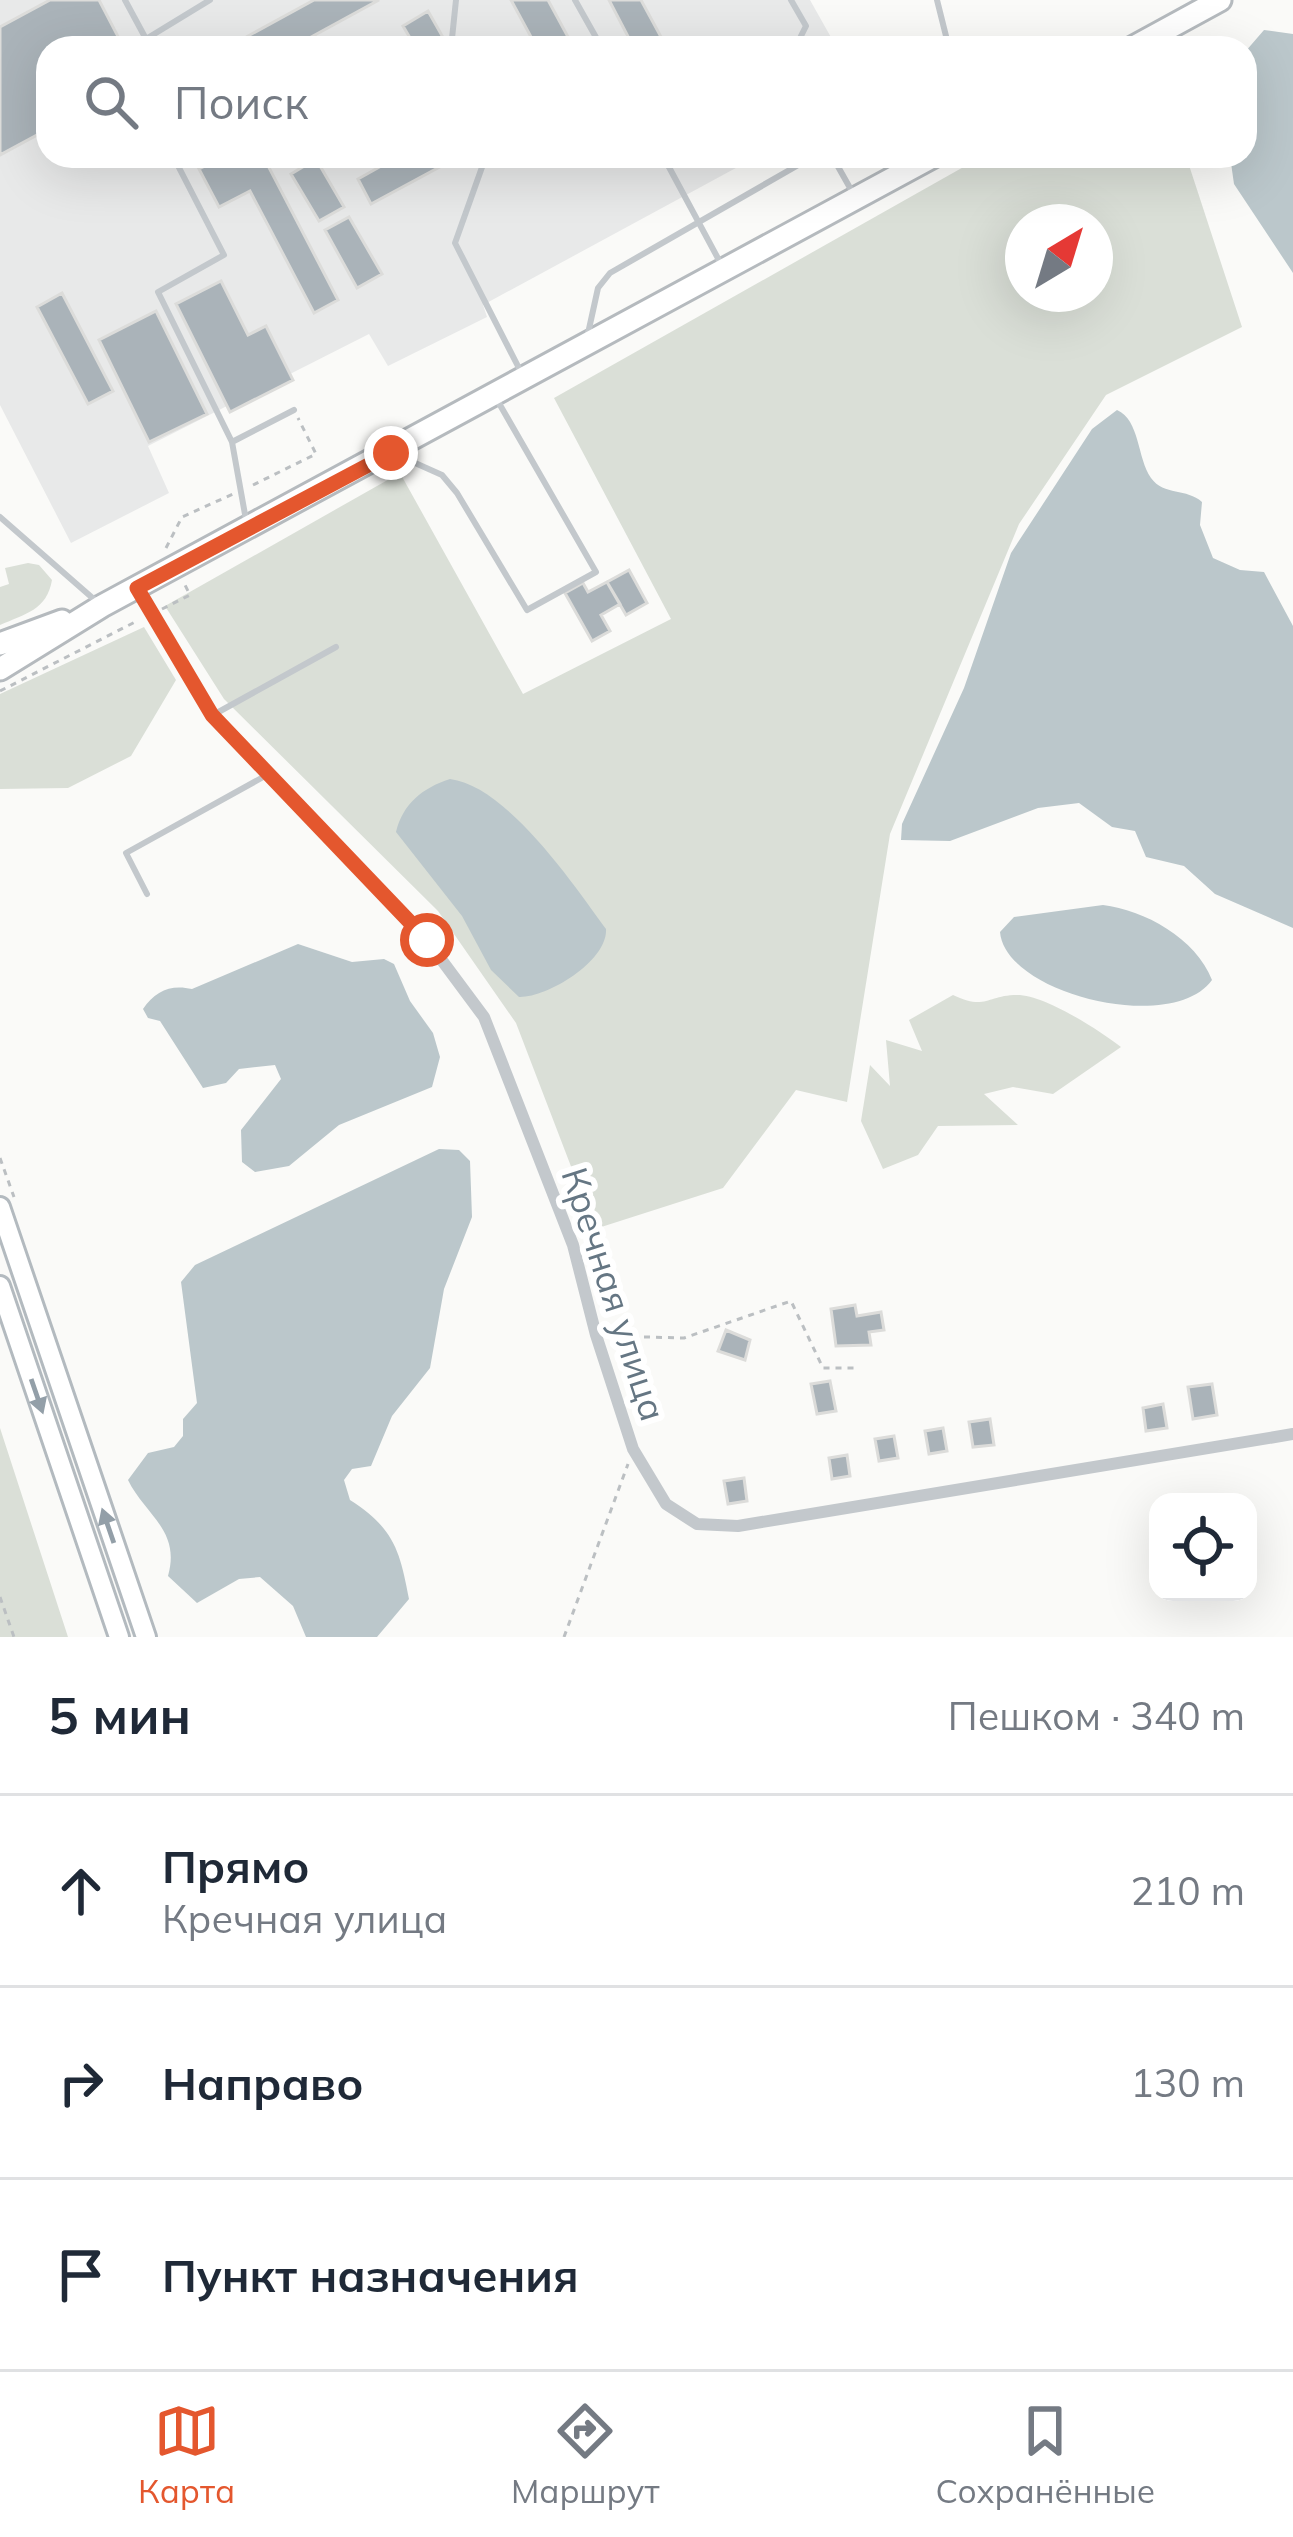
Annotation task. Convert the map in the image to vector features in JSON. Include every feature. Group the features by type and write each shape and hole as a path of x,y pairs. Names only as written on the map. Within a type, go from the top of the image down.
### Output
{"main road":[{"path":"1154,36 1220,0"},
{"path":"0,670 102,606 911,168"},
{"path":"0,644 102,606"},
{"path":"0,1207 146,1637"},
{"path":"0,1286 119,1637"}],"street":[{"name":"Кречная улица","path":"137,588 212,715 427,940 484,1017 573,1245 633,1449 666,1504 697,1524 738,1526 1293,1434"}],"lane":[{"path":"125,0 144,36"},
{"path":"151,36 210,0"},
{"path":"452,36 456,0"},
{"path":"575,0 595,36"},
{"path":"791,0 806,26 801,36"},
{"path":"937,0 946,36"},
{"path":"179,168 224,255 158,292 232,442 249,529"},
{"path":"482,168 455,243 525,380"},
{"path":"669,168 724,271"},
{"path":"585,347 598,288 610,273 793,168"},
{"path":"839,168 855,198"},
{"path":"391,453 442,475 527,610 596,572 495,396"},
{"path":"232,442 294,410"},
{"path":"0,517 102,606"},
{"path":"212,715 336,647"},
{"path":"147,894 126,853 268,774"}],"path":[{"path":"0,691 190,595"},
{"path":"596,1335 685,1338 791,1300 823,1368 857,1368"},
{"path":"564,1637 633,1449"},
{"path":"0,1597 14,1637"}],"shaded area":[{"path":"0,0 810,0 830,36 36,36 36,168 736,168 483,305 487,317 388,366 369,334 148,446 169,493 71,543 0,405"},
{"path":"1264,30 1293,34 1293,273 1234,184 1232,168 1257,168 1257,38"},
{"path":"962,168 1190,168 1242,327 1106,395 1019,524 890,834 847,1102 796,1090 723,1188 595,1229 516,1023 438,911 224,699 165,606 400,473 523,694 671,619 554,398"},
{"path":"1117,410 1130,422 1146,470 1156,484 1202,502 1200,525 1213,558 1240,570 1264,572 1293,626 1293,928 1215,894 1184,866 1146,857 1135,831 1112,827 1079,803 1038,808 950,841 901,840 902,824 964,688 1011,553 1092,429"},
{"path":"39,565 52,580 49,590 34,610 0,625 0,587 9,584 5,568"},
{"path":"144,627 176,680 131,756 68,788 0,789 0,694"},
{"path":"450,779 494,799 516,818 558,864 606,929 604,941 587,965 545,991 519,997 491,970 462,916 396,832 415,798"},
{"path":"1103,905 1135,913 1167,929 1194,951 1212,980 1192,996 1163,1004 1093,1000 1030,973 1009,954 1000,932 1014,917"},
{"path":"298,944 352,962 384,959 394,964 410,1001 433,1033 440,1057 432,1087 339,1125 289,1166 255,1172 242,1162 241,1130 281,1079 275,1065 239,1069 226,1083 203,1088 160,1021 148,1018 143,1009 164,990 192,989"},
{"path":"953,995 980,1002 1017,995 1042,1001 1121,1047 1053,1094 1013,1087 984,1094 1018,1125 938,1126 918,1155 883,1169 861,1121 870,1065 890,1086 886,1040 922,1051 909,1020"},
{"path":"439,1149 459,1150 470,1161 472,1217 444,1289 430,1368 392,1416 371,1466 352,1469 344,1480 350,1500 377,1521 393,1542 409,1599 377,1637 306,1637 293,1606 260,1577 239,1579 197,1603 168,1576 171,1560 166,1535 128,1480 148,1453 174,1447 183,1436 183,1419 197,1403 181,1282 195,1265"},
{"path":"0,1428 68,1637 0,1637"}],"building":[{"path":"50,0 99,0 118,36 36,36 36,136 0,155 0,27"},
{"path":"50,0 99,0 118,36 36,36 36,136 0,155 0,27"},
{"path":"314,0 379,0 313,36 248,36"},
{"path":"511,0 548,0 568,36 530,36"},
{"path":"609,0 641,0 660,36 628,36"},
{"path":"428,11 442,36 409,36 403,26"},
{"path":"269,168 338,300 314,313 250,191 219,207 199,169"},
{"path":"301,168 321,168 344,207 319,221 291,174"},
{"path":"378,168 438,168 371,204 358,179"},
{"path":"349,217 382,274 357,288 325,230"},
{"path":"221,281 248,335 266,326 293,380 230,412 176,304"},
{"path":"62,293 113,391 88,404 37,307"},
{"path":"156,311 207,414 149,442 99,340"},
{"path":"629,570 647,603 626,615 607,582"},
{"path":"607,582 620,604 601,615 610,631 592,641 565,593 583,583 588,592"},
{"path":"855,1305 857,1316 881,1312 884,1330 869,1332 871,1345 836,1346 831,1309"},
{"path":"726,1330 750,1340 745,1360 718,1351"},
{"path":"830,1381 836,1411 817,1414 811,1384"},
{"path":"1212,1384 1217,1415 1193,1419 1188,1387"},
{"path":"1163,1404 1167,1428 1146,1431 1143,1408"},
{"path":"990,1419 994,1445 973,1447 969,1422"},
{"path":"943,1428 947,1451 929,1454 925,1431"},
{"path":"894,1436 898,1458 879,1461 875,1439"},
{"path":"847,1455 850,1476 832,1479 829,1458"},
{"path":"744,1478 747,1501 728,1504 724,1481"}],"route":[{"path":"391,453 137,588 212,715 427,940"}]}
